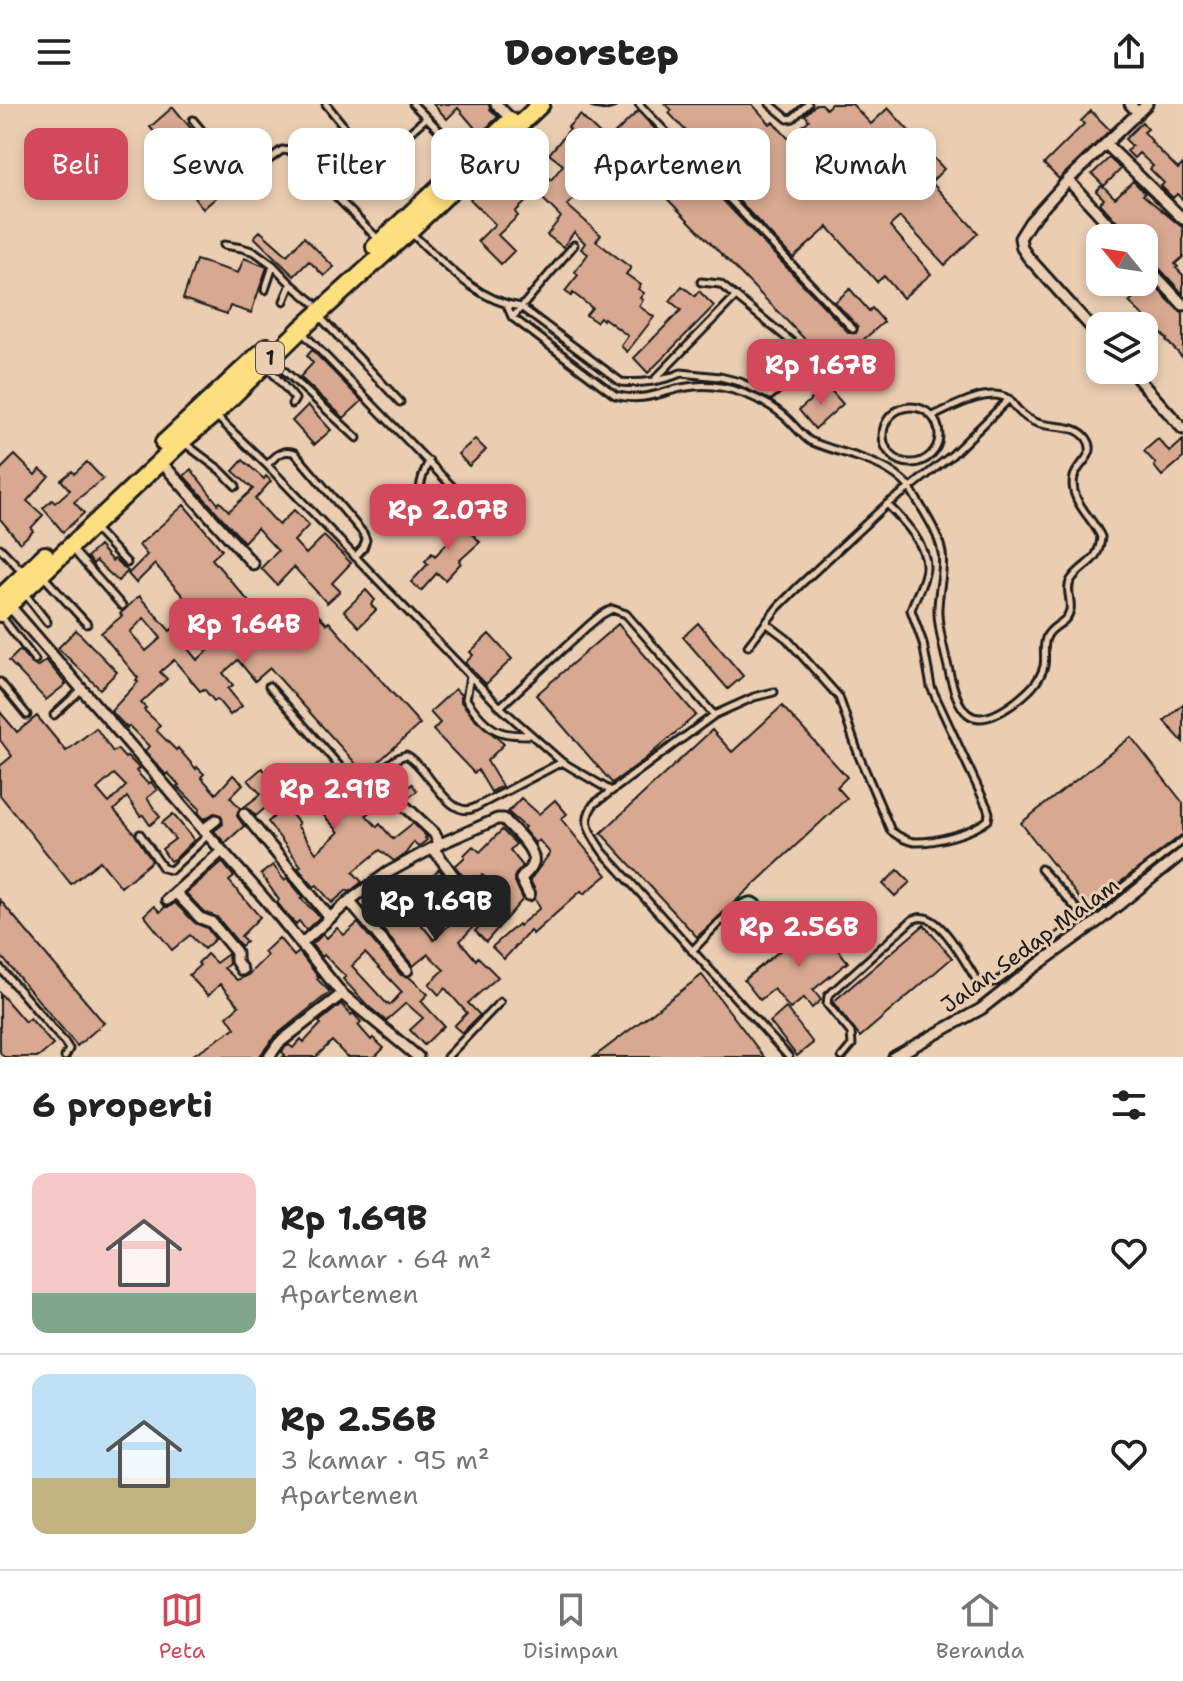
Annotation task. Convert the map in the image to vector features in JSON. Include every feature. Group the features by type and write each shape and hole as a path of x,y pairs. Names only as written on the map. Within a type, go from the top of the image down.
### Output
{"highway":[{"name":"1","path":"511,126 526,104"},
{"name":"1","path":"508,128 541,104"},
{"name":"1","path":"2,608 23,591 32,573 70,547 273,360 316,309 431,194"},
{"name":"1","path":"2,608 32,573 316,309 442,200"}],"street":[{"path":"496,104 511,126"},
{"path":"1130,104 1138,113"},
{"path":"1086,321 1028,257 1020,238 1030,222 1068,180 1147,104"},
{"path":"1106,144 1183,219"},
{"path":"1068,180 1108,224"},
{"path":"1158,278 1183,305"},
{"path":"1143,384 1183,429"},
{"path":"161,462 253,564"},
{"path":"2,608 81,689 342,994 418,1057"},
{"path":"407,808 434,833 436,846 480,912"},
{"path":"244,814 330,918"},
{"path":"301,944 349,901 387,873 492,820 504,819 533,854 530,868 521,879 529,895"},
{"path":"205,833 216,820"},
{"path":"167,900 222,851"},
{"name":"Jalan Sedap Malam","path":"894,1057 981,1009 1183,853"},
{"path":"176,893 200,918 211,922 236,952 236,961 242,970"},
{"path":"349,901 407,970"},
{"path":"269,1057 279,1043 342,994"}],"lane":[{"path":"326,104 354,139 362,141 370,136 387,150 426,118"},
{"path":"413,104 436,128"},
{"path":"594,104 613,104"},
{"path":"639,104 853,329"},
{"path":"770,104 788,119 808,104"},
{"path":"193,120 240,177 244,178 282,150 291,151 381,242"},
{"path":"409,231 464,282 507,305 521,307 621,382 639,383 681,373 740,382 770,396 802,370 807,362 803,351 720,284 701,282"},
{"path":"224,245 255,252 273,265 400,402"},
{"path":"512,317 574,245"},
{"path":"265,290 273,265"},
{"path":"284,301 291,284"},
{"path":"655,380 736,296"},
{"path":"507,305 512,317 615,395 631,399 646,398 695,386 716,386 750,396 775,409 810,441 872,461 910,488 933,528 942,553 938,612 940,634 960,706 973,717 989,718 1016,701 1041,675 1048,633 1070,612 1069,585 1072,578 1090,563 1100,545 1099,532 1078,501 1073,480 1088,455 1090,445 1082,434 1071,429 1030,420 1009,399 1000,396 983,396 933,416"},
{"path":"300,330 476,511"},
{"path":"292,404 295,399 270,369 273,360 357,438"},
{"path":"615,395 621,382"},
{"path":"748,646 778,607 800,585 887,504 952,455 1009,399"},
{"path":"906,407 916,407 933,416 940,434 934,452 917,463 907,463 890,454 883,436 889,417 906,407"},
{"path":"214,414 500,707 562,762 611,791"},
{"path":"182,441 236,486"},
{"path":"267,465 280,452 287,450 295,453 363,533 366,540 355,557"},
{"path":"424,517 419,487 429,461"},
{"path":"766,623 787,639 839,697 859,756 891,831 912,842 935,840 980,827 988,820 987,807 931,687 923,643 914,623 911,610 926,573 925,557 903,520 887,504"},
{"path":"93,526 127,563"},
{"path":"70,547 122,606"},
{"path":"0,548 87,624"},
{"path":"23,591 47,622"},
{"path":"2,608 35,660"},
{"path":"500,707 588,626 612,609 626,614 714,715"},
{"path":"470,676 466,699 488,725 504,734 531,735"},
{"path":"0,682 27,715"},
{"path":"269,686 348,776 361,782 367,781 397,757 406,755 415,761 452,805 461,810 468,811 562,762"},
{"path":"54,715 81,689"},
{"path":"774,692 754,697 714,715 590,809 587,826 603,852 789,1057"},
{"path":"140,834 163,868 171,870 205,833"},
{"path":"842,1057 850,1050 853,1040 851,1033 827,1004 828,996 912,920 927,918 940,927 976,979 985,984 998,981 1183,840"},
{"path":"1041,869 1084,917"},
{"path":"692,951 738,905 748,900 756,902 784,932"},
{"path":"0,968 65,1043 69,1049 65,1057"},
{"path":"447,1057 500,1002"}],"building":[{"path":"433,104 489,104 498,117 486,128 475,128 458,108 447,119"},
{"path":"665,104 752,104 786,136 786,200 936,200 936,187 978,233 945,265 900,217 890,226 931,274 903,298 884,276 877,282 828,227 793,258 738,200 770,200 770,128 683,128 669,113 672,110"},
{"path":"816,104 822,104 826,109 831,104 852,104 871,124 888,108 906,128 801,128 809,120 805,115"},
{"path":"173,107 191,128 151,128"},
{"path":"638,111 654,128 620,128"},
{"path":"1091,111 1110,130 1059,179 1044,164 1084,124 1081,121"},
{"path":"580,115 594,128 569,128"},
{"path":"1142,122 1148,129 1144,132 1151,142 1178,169 1183,164 1183,200 1177,194 1173,198 1161,186 1164,183 1150,169 1153,166 1139,153 1134,158 1127,151 1132,146 1125,139"},
{"path":"565,135 565,200 573,200 567,205 601,235 596,241 631,268 626,274 641,285 638,289 644,293 639,306 654,317 627,352 621,346 628,336 604,318 600,317 596,322 586,315 592,308 573,293 571,296 565,291 578,275 575,272 588,254 581,249 585,243 574,232 563,247 547,235 561,217 544,200 549,200 549,178 551,180 563,165 549,154"},
{"path":"1109,158 1121,169 1104,186 1092,174"},
{"path":"936,160 944,169 936,177"},
{"path":"1133,181 1145,193 1143,195 1183,228 1183,257 1175,264 1183,275 1183,294 1158,267 1158,224 1119,224 1100,203 1104,199 1096,191 1102,185 1115,198"},
{"path":"196,200 213,200 203,209"},
{"path":"471,200 528,200 515,212 518,216 498,235 514,251 501,264 478,241 495,224"},
{"path":"668,200 723,200 849,333 856,333 858,327 835,302 850,289 869,311 872,308 884,322 835,370"},
{"path":"260,231 287,255 304,237 334,267 324,276 309,261 294,276 254,237"},
{"path":"244,258 267,267 251,313 230,306 227,314 183,299 196,260 238,273"},
{"path":"682,286 695,296 699,291 714,306 648,373 634,358 681,310 670,301"},
{"path":"1158,289 1183,312 1183,358 1158,330 1158,312 1139,312 1129,302 1135,296 1158,296"},
{"path":"312,350 362,401 344,418 300,377 313,363 307,356"},
{"path":"827,386 843,404 815,429 799,410"},
{"path":"308,405 331,430 314,445 292,421"},
{"path":"475,439 486,450 469,466 458,454"},
{"path":"1158,439 1170,452 1183,440 1183,458 1162,476 1144,451"},
{"path":"15,455 35,475 40,469 49,476 27,501 43,515 31,528 33,531 20,543 0,519 0,470"},
{"path":"243,460 264,479 266,476 271,481 255,499 279,525 294,510 309,525 294,541 306,554 324,536 351,563 332,583 340,591 327,603 294,567 277,585 261,568 278,551 257,528 244,542 184,476 191,469 218,504 220,502 229,511 253,489 233,471"},
{"path":"87,462 103,479 74,502 84,513 63,532 43,508 52,500 55,503 70,490 61,480 72,471 74,474"},
{"path":"184,505 222,550 212,559 276,633 292,617 302,626 316,613 327,624 329,622 420,724 365,774 270,668 255,681 238,660 223,673 233,685 228,689 242,706 230,715 217,699 214,701 204,689 200,691 174,660 160,672 167,679 141,703 160,725 156,730 204,774 201,777 216,794 233,775 243,784 230,797 240,808 237,816 244,826 225,843 214,831 223,824 221,815 214,813 204,819 198,812 200,809 145,751 149,746 111,711 138,682 138,678 101,633 122,616 120,614 139,596 197,660 221,640 155,564 136,583 128,574 147,555 139,545","holes":["144,618 161,638 146,651 130,632"]},
{"path":"452,512 480,542 459,561 461,563 445,580 437,573 421,591 411,582 428,564 425,561 432,553 435,556 451,539 438,526"},
{"path":"99,546 112,561 114,559 128,571 118,581 87,557"},
{"path":"366,590 375,600 371,605 376,610 359,627 344,611"},
{"path":"698,623 743,676 728,689 683,637"},
{"path":"618,624 696,715 612,783 536,695"},
{"path":"76,630 117,672 100,689 58,648"},
{"path":"489,634 512,659 486,684 465,663 473,655 470,652"},
{"path":"20,650 37,667 46,660 66,684 46,700 9,661"},
{"path":"455,689 474,718 504,744 487,761 502,786 491,792 478,770 474,773 433,730 440,723 430,712"},
{"path":"1183,704 1183,742 1164,721"},
{"path":"782,706 847,777 837,787 847,798 697,937 601,833 712,730 732,752"},
{"path":"0,712 17,732 37,716 66,751 96,728 113,752 117,749 125,758 127,756 139,768 136,771 157,790 147,798 160,817 150,825 127,797 114,810 135,834 152,861 121,887 100,861 71,884 0,795 0,766 12,756 0,740","holes":["114,774 126,786 109,803 97,789"]},
{"path":"1131,737 1183,803 1183,834 1087,908 1021,823"},
{"path":"262,768 270,776 267,779 291,804 286,808 299,823 297,825 316,853 339,832 294,783 304,774 316,786 330,774 359,807 395,775 406,789 412,784 417,791 404,801 396,790 366,815 377,827 380,824 393,839 413,823 427,840 418,847 414,842 405,854 394,861 380,850 353,872 362,882 332,903 298,868 301,866 268,822 279,812 271,803 256,816 244,807 261,794 248,780"},
{"path":"521,798 539,814 555,800 567,814 561,819 607,875 584,894 581,891 533,934 530,931 504,959 492,947 540,908 530,880 550,853 539,840 535,843 523,829 525,827 508,812"},
{"path":"173,814 194,840 170,861 162,849 175,839 162,823"},
{"path":"502,830 516,844 510,850 523,866 514,879 523,899 486,942 475,931 496,910 484,899 496,886 482,875 470,885 455,866 473,846 480,852"},
{"path":"222,862 234,877 229,881 260,917 241,936 246,942 241,946 217,917 204,912 186,893"},
{"path":"273,865 320,917 306,930 299,921 296,924 288,916 261,874"},
{"path":"439,869 455,891 440,909 435,903 432,904 416,918 434,940 462,912 476,924 460,941 476,960 478,957 498,977 468,1003 480,1015 462,1033 454,1026 467,1013 445,988 439,995 429,984 444,970 428,954 413,966 368,912 391,890 396,896 410,884 420,895 434,884 429,880"},
{"path":"898,870 910,882 895,896 883,884"},
{"path":"0,900 104,1023 77,1046 0,955"},
{"path":"175,903 195,923 207,928 215,939 204,949 190,935 172,950 144,915 154,906 160,912"},
{"path":"815,922 848,962 813,990 821,1000 812,1008 804,998 790,1009 774,989 760,1000 744,980"},
{"path":"358,923 401,975 409,977 428,994 421,1001 444,1026 424,1045 410,1030 423,1018 406,1003 386,1021 368,1006 343,979 346,977 312,945 323,934 327,938 337,928 344,935","holes":["365,953 402,992 390,1005 387,1004 352,966"]},
{"path":"924,925 952,958 860,1037 833,1002"},
{"path":"279,938 294,956 299,952 330,992 274,1037 259,1057 190,1057 235,1028 227,1016 239,1006 220,984 208,996 189,975 207,954 216,963 228,954 229,964 224,968 237,980 247,976 267,956 264,952"},
{"path":"702,975 764,1057 594,1057"},
{"path":"0,993 25,1022 30,1018 53,1045 39,1057 4,1057 0,1052"},
{"path":"341,1004 361,1022 358,1025 371,1040 373,1038 384,1048 375,1057 347,1057 332,1041 316,1057 283,1057 284,1048 289,1045 293,1048 301,1039 304,1042 321,1024 319,1022"},
{"path":"786,1008 813,1043 797,1056 770,1022"}]}
